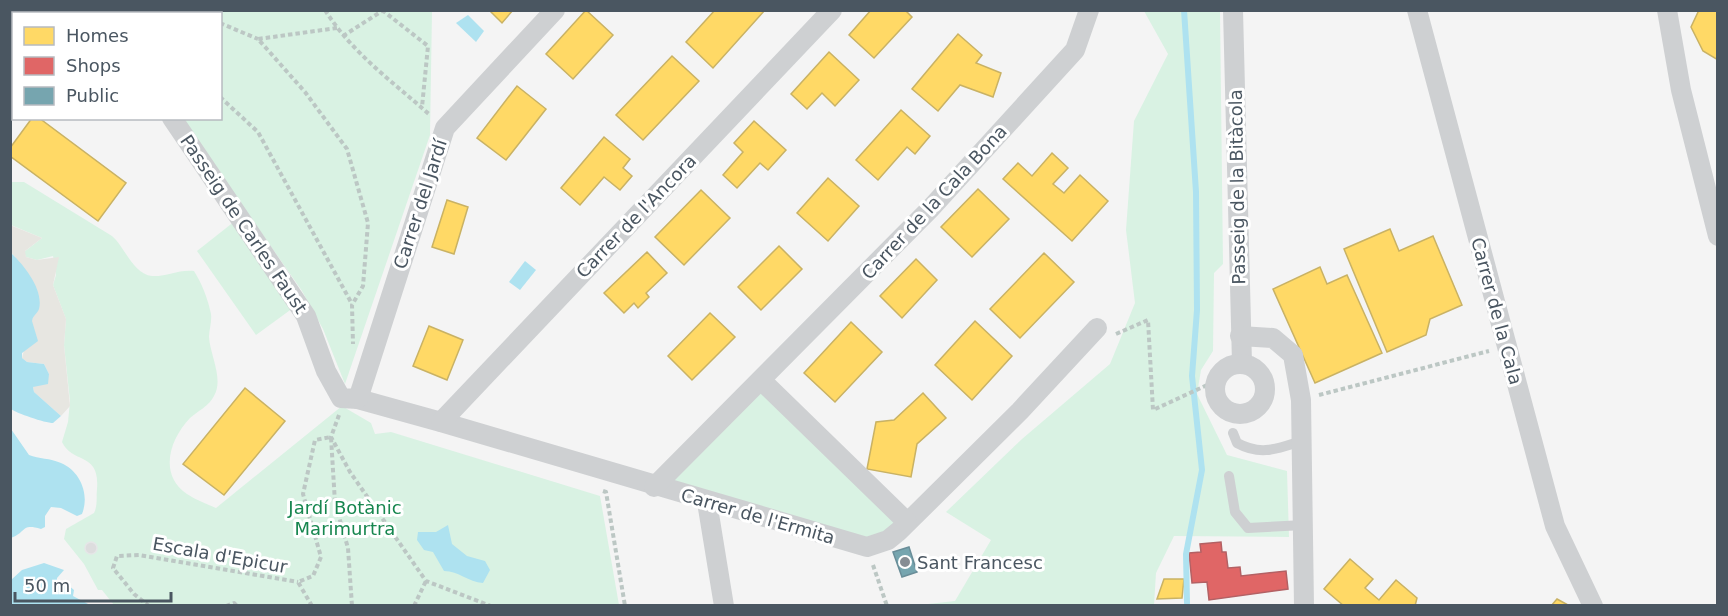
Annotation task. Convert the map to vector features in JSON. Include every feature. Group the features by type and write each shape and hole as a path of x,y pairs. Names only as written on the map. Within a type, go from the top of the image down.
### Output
{"street":[{"name":"Carrer del Jardí","path":"347,402 444,129 555,10"},
{"name":"Carrer de l'Ancora","path":"441,422 832,10"},
{"name":"Carrer de la Cala Bona","path":"654,487 762,381 930,208 1075,50 1089,10"},
{"name":"Passeig de la Bitàcola","path":"1233,10 1242,363"},
{"name":"Carrer de la Cala","path":"1417,10 1555,526 1593,606"},
{"path":"1667,10 1681,90 1718,236"},
{"name":"Passeig de Carles Faust","path":"173,120 306,316 326,371 347,402"},
{"name":"Carrer de l'Ermita","path":"347,402 441,422 654,487 867,547 888,540 1102,333"},
{"path":"1240,336 1273,338 1293,355 1301,400 1304,606"},
{"path":"1242,363 1253,367 1261,374 1265,385 1264,396 1258,406 1249,412 1238,414 1227,411 1219,403 1215,392 1216,381 1221,371 1230,365 1242,363"},
{"path":"762,381 907,522"},
{"path":"707,502 724,606"}],"lane":[{"path":"1233,433 1237,443 1252,452 1276,449 1301,441"},
{"path":"1229,476 1235,512 1248,528 1304,525"}],"path":[{"path":"325,10 343,36 422,108 428,46 382,11 343,36"},
{"path":"222,24 258,39 305,92 347,149 368,223 363,286 352,305"},
{"path":"258,39 273,35 337,28"},
{"path":"222,99 258,132 352,305 353,342 351,351"},
{"path":"1102,333 1148,320 1153,410 1216,381"},
{"path":"1301,400 1507,346"},
{"path":"347,402 331,437 335,503 348,548 352,606"},
{"path":"312,606 298,582 313,576 321,557 303,494 315,440 331,437"},
{"path":"331,437 350,472 426,581 491,606"},
{"path":"597,489 606,492 625,606"},
{"name":"Escala d'Epicur","path":"149,606 135,594 113,568 117,556 139,555 298,582"},
{"path":"876,572 887,606"},
{"path":"414,606 426,581"},
{"path":"226,606 234,603 237,606"}],"green space":[{"path":"432,11 430,135 345,384 323,329 302,291 183,120 222,120 222,12 86,12"},
{"path":"1144,11 1220,11 1223,264 1214,273 1213,351 1201,370 1197,394 1227,455 1287,471 1289,537 1174,536 1156,573 1154,605 910,606 955,601 991,540 946,512 1022,439 1110,364 1135,303 1126,230 1134,121 1168,54"},
{"name":"Jardí Botànic Marimurtra","path":"10,182 24,182 112,236 134,265 145,274 157,276 194,271 197,276 211,314 209,337 218,382 212,400 183,426 170,456 172,477 187,494 216,508 342,406 371,423 375,434 391,432 600,496 619,605 114,605 102,590 98,590 84,564 64,539 66,529 94,513 97,477 90,463 73,454 62,442 68,422 70,401 64,345 66,319 53,285 56,275 53,256 37,260 26,257 24,252 42,238 11,225"},
{"path":"235,221 293,308 256,335 197,251"},
{"path":"762,381 907,522 867,547 654,487"}],"sand":[{"path":"10,225 42,238 25,251 26,257 37,260 59,257 53,285 66,319 64,345 70,406 61,416 34,392 33,387 49,374 44,364 27,362 22,358 33,316 39,307 30,276 11,252"}],"water":[{"path":"468,15 484,31 476,42 456,23"},
{"path":"10,252 26,270 38,293 39,309 32,321 38,341 22,353 22,358 27,362 44,364 49,374 48,384 33,387 34,392 61,416 53,423 31,418 11,409"},
{"path":"525,261 536,270 520,290 509,282"},
{"path":"11,429 29,455 57,461 68,467 78,477 85,499 82,514 77,516 61,508 51,507 45,516 45,527 41,529 30,527 11,538"},
{"path":"448,525 452,544 467,556 485,561 490,570 483,583 444,571 433,552 424,550 417,540 418,532 436,532"},
{"path":"44,563 64,570 57,578 57,582 68,585 74,590 73,596 90,605 11,605 11,580 22,570"}],"building: Homes":[{"path":"489,10 513,10 502,23"},
{"path":"586,10 613,35 573,79 546,54"},
{"path":"715,10 765,10 713,68 686,42"},
{"path":"871,10 905,10 912,17 874,58 849,35"},
{"path":"1699,10 1718,10 1718,60 1703,51 1691,27"},
{"path":"958,34 982,55 976,63 1001,73 993,97 960,85 938,111 912,89"},
{"path":"10,47 12,48 12,70 10,72"},
{"path":"829,52 859,80 835,106 822,93 807,109 791,94"},
{"path":"672,56 699,81 643,140 616,115"},
{"path":"517,86 546,109 506,160 477,138"},
{"path":"901,110 930,136 915,154 907,147 878,180 856,160"},
{"path":"31,120 42,120 126,183 98,221 10,156 10,148"},
{"path":"754,121 786,150 768,170 760,163 737,188 723,175 743,152 734,143"},
{"path":"604,137 630,159 623,168 632,176 620,190 604,177 580,205 561,188"},
{"path":"1052,153 1068,168 1053,184 1064,193 1080,175 1108,201 1072,241 1003,179 1018,163 1032,176"},
{"path":"828,178 859,206 828,241 797,213"},
{"path":"978,189 1009,219 972,257 941,227"},
{"path":"701,190 730,218 684,265 655,237"},
{"path":"447,200 468,207 454,254 432,247"},
{"path":"1390,229 1399,251 1433,236 1462,305 1430,319 1426,335 1387,352 1344,249"},
{"path":"779,246 802,269 761,310 738,287"},
{"path":"647,252 667,273 646,293 649,297 638,308 634,303 624,313 604,293"},
{"path":"1044,253 1074,282 1020,338 990,309"},
{"path":"916,259 937,280 902,318 880,296"},
{"path":"1320,267 1327,284 1347,275 1382,353 1315,383 1273,289"},
{"path":"710,313 735,337 692,380 668,356"},
{"path":"975,321 1012,356 972,400 935,365"},
{"path":"851,322 882,352 835,402 804,373"},
{"path":"429,326 463,340 447,380 413,366"},
{"path":"245,388 285,421 224,495 183,464"},
{"path":"923,393 946,418 917,444 911,477 867,469 876,422 894,420"},
{"path":"1350,559 1373,579 1365,588 1379,600 1396,580 1417,598 1415,606 1344,606 1324,589"},
{"path":"1164,579 1184,579 1182,598 1157,599"},
{"path":"1557,599 1568,605 1568,606 1551,606"}],"building: Shops":[{"path":"1221,542 1222,552 1226,552 1228,568 1240,567 1241,576 1286,571 1288,589 1209,600 1207,582 1192,583 1189,553 1201,552 1200,544"}],"building: Public":[{"name":"Sant Francesc","path":"909,547 917,572 902,577 893,552"}],"building: Other":[{"path":"93,542 97,548 93,554 89,554 85,546"}],"waterway":[{"path":"1184,10 1196,192 1197,310 1192,376 1202,470 1186,554 1187,603"}],"place":[{"name":"Sant Francesc","path":"905,562"}]}
